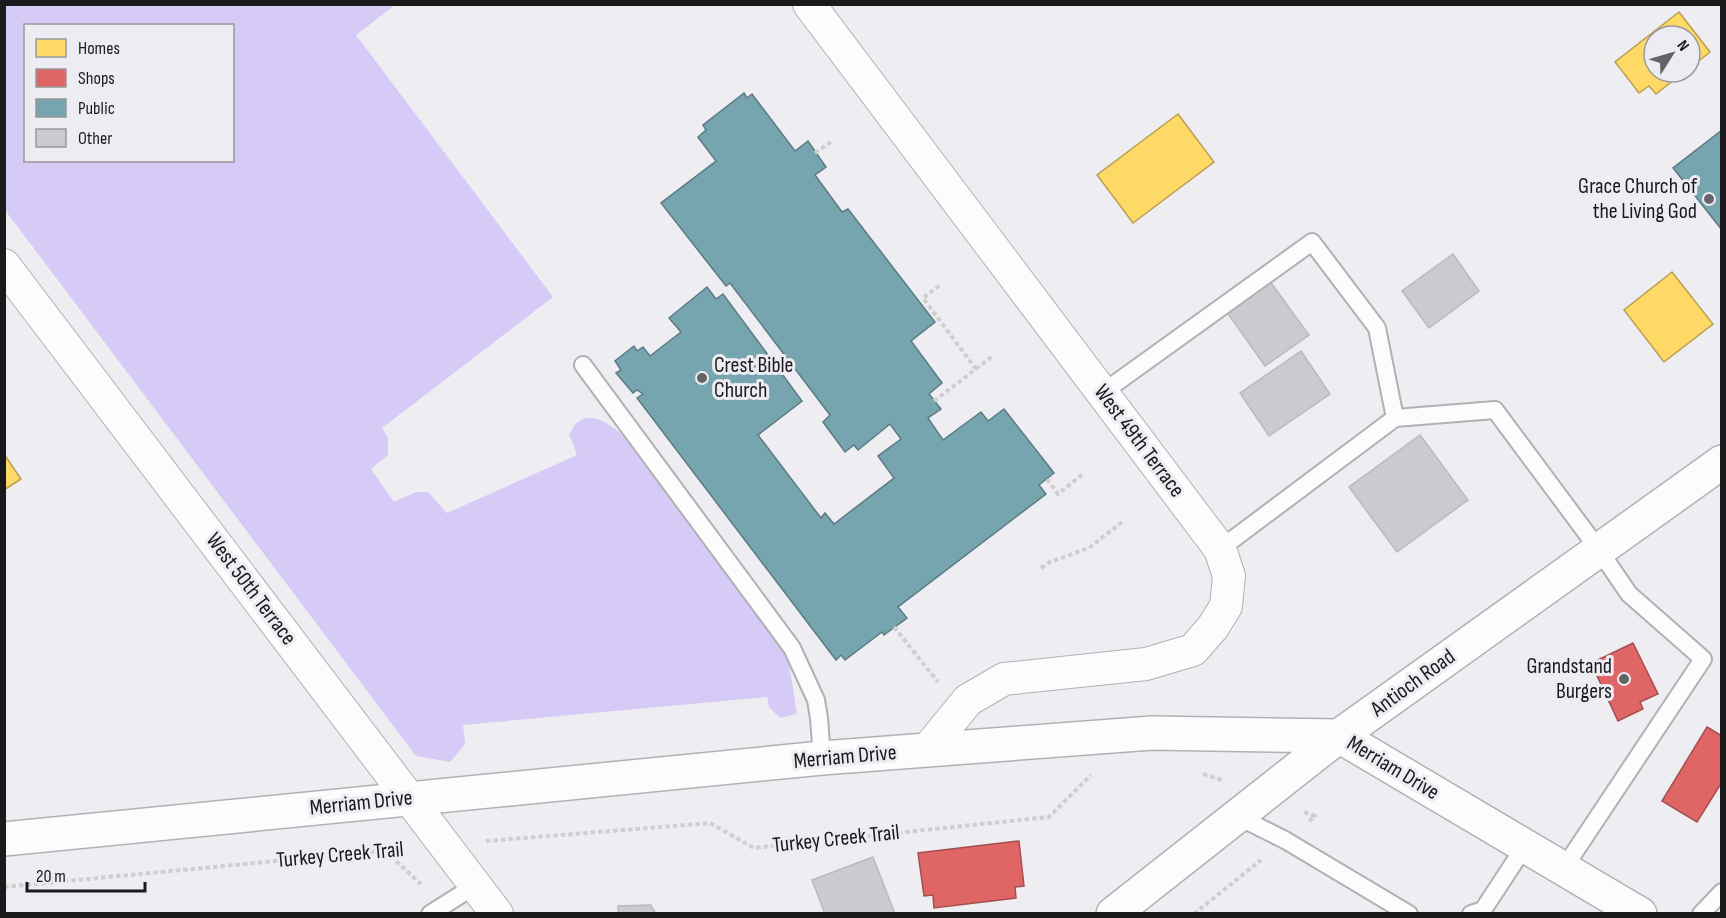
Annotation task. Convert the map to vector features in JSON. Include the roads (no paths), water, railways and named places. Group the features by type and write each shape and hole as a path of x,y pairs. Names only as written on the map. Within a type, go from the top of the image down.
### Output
{"main road":[{"name":"Antioch Road","path":"1125,910 1237,816 1339,736 1722,462"},
{"name":"Merriam Drive","path":"4,839 822,758 1152,733 1339,736 1640,914"}],"street":[{"name":"West 49th Terrace","path":"809,4 1220,549 1229,576 1226,606 1213,627 1192,650 1146,664 1004,679 968,700 927,750"},
{"name":"West 50th Terrace","path":"4,265 497,914"}],"lane":[{"path":"1102,393 1312,242 1377,328 1395,417"},
{"path":"583,365 792,648 816,700 822,758"},
{"path":"1220,549 1395,417 1495,410 1629,594 1703,659 1564,868"},
{"path":"1237,816 1286,840 1408,914"},
{"path":"1471,914 1483,910 1525,846"},
{"path":"430,914 476,885"},
{"path":"1701,914 1722,892"}],"place":[{"name":"Grace Church of the Living God","path":"1709,199"},
{"name":"Crest Bible Church","path":"702,378"},
{"name":"Grandstand Burgers","path":"1624,679"}]}
